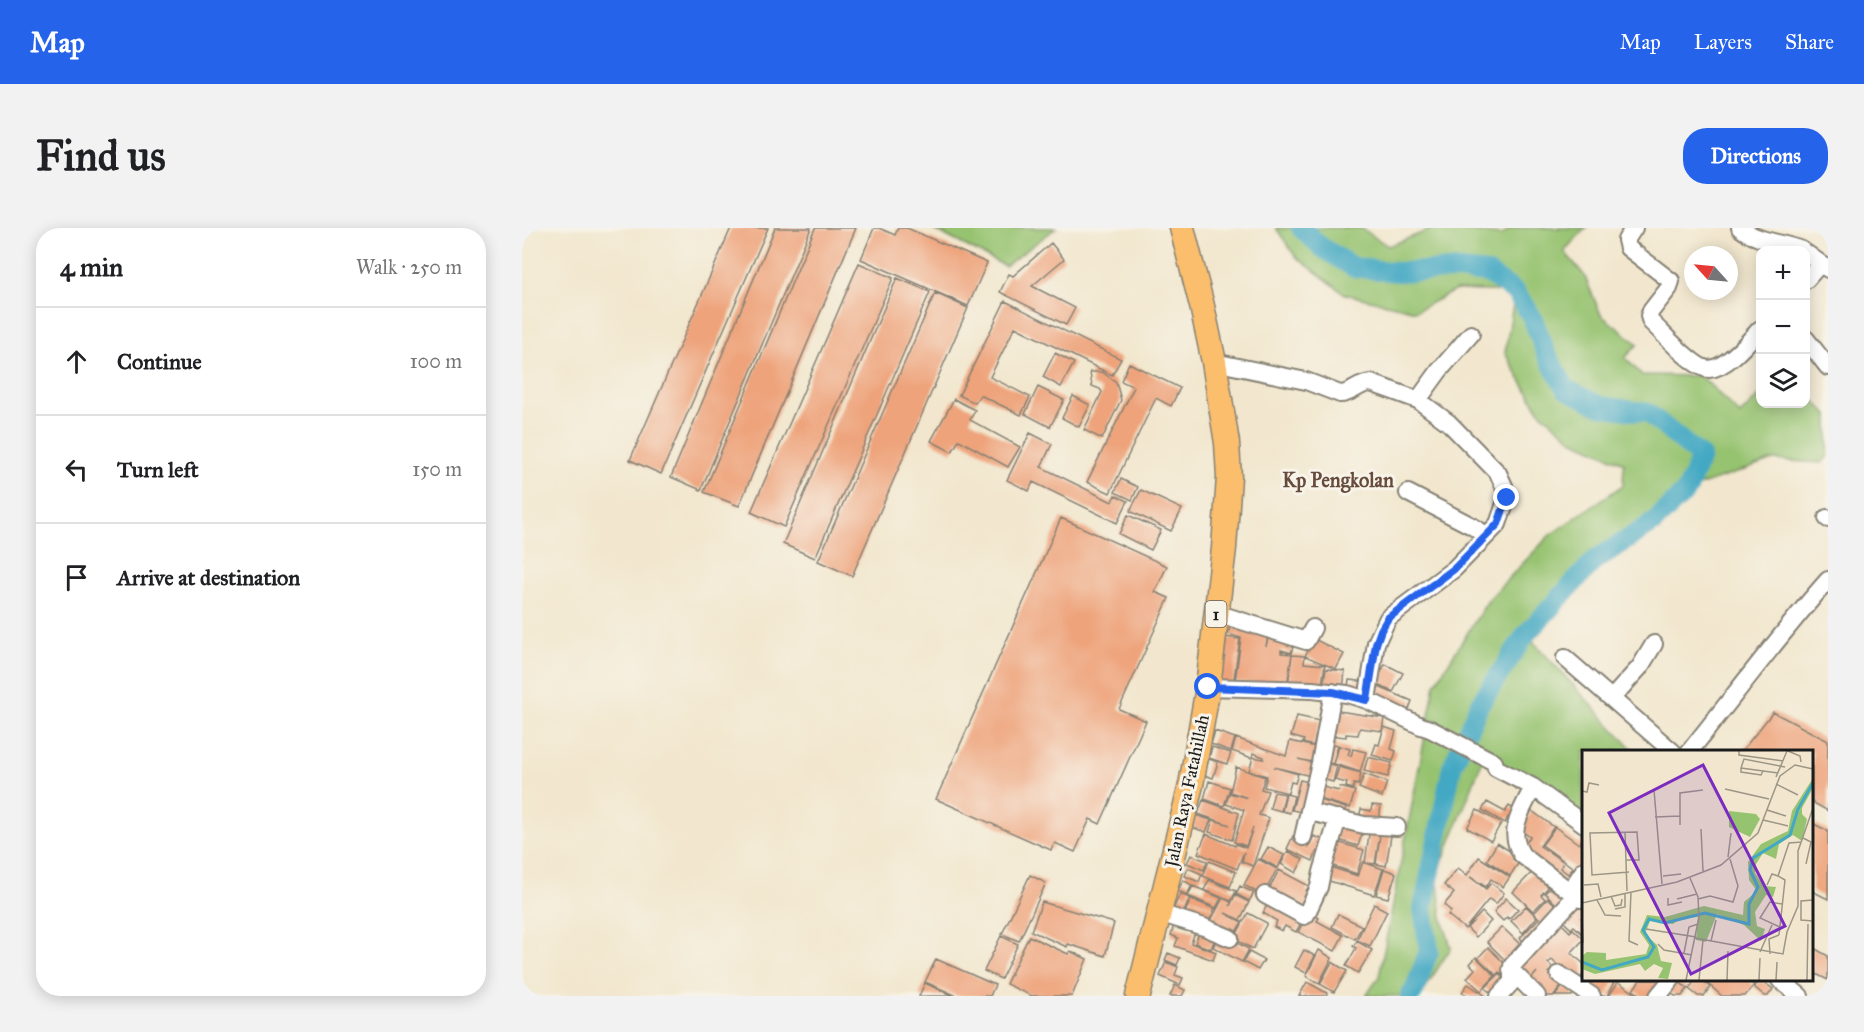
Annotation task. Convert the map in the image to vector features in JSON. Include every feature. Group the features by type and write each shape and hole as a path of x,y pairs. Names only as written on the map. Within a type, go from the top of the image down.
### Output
{"highway":[{"name":"Jalan Raya Fatahillah","path":"1124,996 1158,861 1184,738 1192,687 1213,473 1210,431 1188,303 1166,228"},
{"name":"Jalan Raya Fatahillah","path":"1138,996 1191,784 1208,687 1224,548 1229,477 1227,443 1214,362 1182,228"}],"street":[{"path":"1634,228 1626,240 1628,248 1671,281 1669,288 1649,315 1651,322 1696,365 1709,369 1723,364 1756,333"},
{"path":"1740,228 1759,238 1785,246"},
{"path":"1810,256 1824,266 1810,277"},
{"path":"1418,400 1471,334"},
{"path":"1810,344 1828,367"},
{"path":"1214,362 1306,381 1340,394 1345,394 1365,383 1371,383 1418,400 1449,423 1498,473 1504,486 1507,498 1498,524 1454,569 1388,618 1376,644 1367,700"},
{"path":"1408,493 1472,526 1486,536"},
{"path":"1691,750 1802,609 1828,580"},
{"path":"1216,613 1306,641 1313,628"},
{"path":"1612,698 1640,667 1654,644"},
{"path":"1565,658 1670,750"},
{"path":"1208,687 1333,692 1367,700 1533,787 1582,823"},
{"path":"1304,837 1333,692"},
{"path":"1533,787 1516,824 1514,839 1516,846 1522,855 1579,897"},
{"path":"1310,812 1364,825 1396,827"},
{"path":"1265,895 1306,915 1319,887 1338,819"},
{"path":"1579,897 1576,882 1582,873"},
{"path":"1499,996 1512,982 1512,966 1571,901 1579,897"},
{"path":"1159,913 1230,938"},
{"path":"1511,970 1537,996"},
{"path":"1559,974 1591,996"},
{"path":"1659,996 1670,981"},
{"path":"1773,996 1782,981 1800,996"}],"green space":[{"path":"931,228 1056,228 1005,266"},
{"path":"1276,228 1361,228 1388,246 1435,228 1502,235 1511,228 1586,228 1564,251 1584,275 1601,315 1638,344 1625,358 1642,375 1701,376 1740,415 1756,399 1756,408 1810,408 1810,396 1828,415 1828,456 1822,463 1773,460 1687,490 1651,524 1595,560 1526,634 1633,750 1582,750 1582,817 1483,759 1437,876 1442,917 1451,948 1420,996 1366,996 1379,977 1435,684 1489,599 1550,535 1623,485 1624,463 1574,441 1539,411 1505,353 1515,292 1456,290 1416,311 1345,294 1295,256"}],"building":[{"path":"731,228 768,228 661,474 630,460"},
{"path":"775,228 811,228 701,490 671,477"},
{"path":"815,228 856,228 739,506 704,492"},
{"path":"874,228 895,235 898,228 907,228 987,263 968,306 861,259"},
{"path":"1051,243 1064,259 1032,286 1075,308 1066,325 1000,292 1009,274 1013,276"},
{"path":"859,263 893,278 784,527 751,512"},
{"path":"897,278 930,292 815,558 783,544"},
{"path":"935,293 968,308 852,576 818,561"},
{"path":"1005,301 1121,359 1112,375 1015,327 990,377 1030,397 1021,415 980,395 975,403 959,395"},
{"path":"1055,353 1074,363 1061,387 1043,377"},
{"path":"1129,363 1180,388 1171,406 1156,398 1110,493 1087,482 1134,387 1121,381"},
{"path":"1090,372 1102,372 1116,382 1121,400 1102,439 1084,430 1102,392 1092,386"},
{"path":"1038,387 1064,400 1050,427 1025,414"},
{"path":"1073,396 1090,405 1079,427 1062,418"},
{"path":"954,399 975,410 970,420 1020,447 1008,467 959,440 952,452 931,441"},
{"path":"1030,433 1052,444 1041,467 1112,502 1115,495 1128,501 1117,523 1033,482 1029,491 1007,480"},
{"path":"1121,479 1138,487 1132,500 1115,492"},
{"path":"1141,490 1182,509 1171,531 1130,511"},
{"path":"1128,515 1161,530 1151,550 1119,534"},
{"path":"1061,518 1167,566 1155,592 1169,598 1119,709 1146,721 1100,824 1090,819 1075,852 1055,843 1051,850 936,799"},
{"path":"1233,619 1269,630 1266,646 1270,631 1296,638 1291,653 1281,650 1281,653 1292,654 1287,686 1235,682 1241,638 1228,634"},
{"path":"1225,637 1240,639 1233,685 1218,683"},
{"path":"1314,639 1344,654 1336,669 1305,656"},
{"path":"1292,655 1305,656 1304,663 1325,665 1321,689 1288,685"},
{"path":"1385,664 1403,673 1393,692 1375,684"},
{"path":"1326,669 1345,671 1343,691 1323,688"},
{"path":"1349,680 1369,682 1367,693 1347,690"},
{"path":"1374,685 1412,701 1408,712 1370,695"},
{"path":"1332,710 1384,718 1382,731 1360,728 1358,735 1346,734 1346,737 1328,735"},
{"path":"1773,712 1828,741 1828,811 1813,803 1813,750 1743,750"},
{"path":"1297,716 1320,721 1313,746 1291,736"},
{"path":"1384,727 1396,731 1391,749 1396,751 1393,761 1372,755 1376,744 1379,745"},
{"path":"1215,731 1235,738 1231,751 1211,744"},
{"path":"1236,738 1286,756 1290,741 1320,748 1316,763 1298,759 1318,764 1315,777 1274,767 1298,774 1295,783 1291,782 1288,793 1264,787 1267,776 1249,771 1253,757 1264,759 1264,757 1253,753 1252,758 1232,751"},
{"path":"1327,742 1338,745 1333,764 1321,761"},
{"path":"1339,746 1350,749 1348,755 1351,756 1353,749 1366,752 1360,772 1334,764"},
{"path":"1212,747 1231,753 1227,764 1209,758"},
{"path":"1368,757 1392,763 1388,777 1364,771"},
{"path":"1209,759 1218,762 1213,778 1204,775"},
{"path":"1322,762 1337,766 1333,782 1318,778"},
{"path":"1236,767 1265,777 1261,789 1268,791 1259,815 1269,818 1253,866 1242,862 1244,852 1237,869 1198,853 1206,834 1246,848 1253,828 1246,846 1234,842 1244,810 1226,804 1229,793 1248,798 1230,792"},
{"path":"1339,767 1361,773 1358,785 1354,784 1353,789 1346,787 1347,783 1335,780"},
{"path":"1364,774 1387,782 1382,797 1359,788"},
{"path":"1300,780 1313,783 1306,813 1292,810"},
{"path":"1209,781 1230,788 1224,806 1204,799"},
{"path":"1319,786 1339,791 1340,787 1355,791 1350,808 1316,798"},
{"path":"1274,792 1285,794 1281,811 1270,808"},
{"path":"1286,794 1294,796 1290,813 1282,811"},
{"path":"1316,799 1346,808 1342,819 1312,811"},
{"path":"1203,800 1239,813 1232,840 1209,832 1213,820 1230,825 1198,814"},
{"path":"1487,802 1505,812 1509,806 1519,812 1514,821 1508,817 1505,823 1482,810"},
{"path":"1372,805 1381,806 1378,826 1358,822 1361,809 1371,811"},
{"path":"1477,810 1501,823 1491,841 1467,828"},
{"path":"1532,811 1554,827 1540,846 1564,862 1560,868 1568,874 1572,868 1578,873 1568,887 1521,849 1530,837 1519,829"},
{"path":"1195,815 1211,820 1206,832 1191,827"},
{"path":"1340,820 1364,828 1358,846 1335,839"},
{"path":"1813,824 1828,831 1828,899 1813,892"},
{"path":"1370,827 1392,830 1386,866 1376,864 1380,835 1375,864 1365,863"},
{"path":"1555,827 1579,844 1582,840 1582,868 1579,872 1542,845"},
{"path":"1293,836 1309,843 1308,848 1314,836 1328,842 1322,854 1317,851 1313,861 1287,849"},
{"path":"1334,841 1364,850 1357,874 1327,864"},
{"path":"1497,843 1516,855 1513,859 1519,862 1510,876 1487,860"},
{"path":"1268,847 1284,855 1278,868 1261,859"},
{"path":"1288,851 1303,859 1296,873 1281,864"},
{"path":"1191,855 1207,861 1204,870 1187,863"},
{"path":"1479,857 1510,877 1503,887 1491,879 1486,887 1470,877 1486,889 1491,883 1504,893 1496,904 1489,899 1465,929 1448,915 1451,911 1444,905 1454,893 1444,885 1458,868 1467,875"},
{"path":"1258,859 1277,869 1263,896 1244,885"},
{"path":"1209,861 1236,872 1230,887 1203,876"},
{"path":"1363,862 1383,869 1374,895 1323,879 1327,866 1358,876"},
{"path":"1537,867 1553,882 1541,895 1545,899 1533,911 1513,892"},
{"path":"1188,868 1202,874 1199,882 1185,876"},
{"path":"1384,869 1396,873 1388,898 1376,895"},
{"path":"1279,870 1309,886 1306,891 1315,896 1311,904 1302,900 1310,904 1305,915 1266,895"},
{"path":"1030,875 1046,883 1019,941 1002,934"},
{"path":"1183,880 1192,885 1187,895 1178,891"},
{"path":"1209,880 1236,891 1231,901 1204,890"},
{"path":"1555,883 1571,898 1561,909 1545,893"},
{"path":"1193,886 1221,898 1216,908 1188,896"},
{"path":"1240,886 1254,893 1249,901 1236,894"},
{"path":"1180,894 1190,898 1181,919 1171,914"},
{"path":"1235,895 1249,902 1240,920 1225,913 1242,922 1232,939 1208,926 1223,898 1231,902 1230,906"},
{"path":"1506,898 1518,909 1509,919 1507,917 1503,921 1494,912"},
{"path":"1548,898 1560,909 1529,947 1520,938 1539,918 1534,913"},
{"path":"1191,899 1215,909 1207,925 1182,919"},
{"path":"1270,899 1304,917 1296,932 1285,926 1282,931 1274,927 1277,921 1263,913"},
{"path":"1576,899 1582,904 1582,933 1574,926 1571,929 1559,917"},
{"path":"1042,902 1114,923 1105,956 1068,944 1067,947 1031,931"},
{"path":"1374,904 1387,911 1370,946 1357,940"},
{"path":"1526,906 1537,917 1523,933 1511,921"},
{"path":"1309,912 1319,918 1317,921 1343,935 1335,951 1298,932"},
{"path":"1482,912 1491,921 1476,937 1467,928"},
{"path":"1248,913 1267,923 1253,949 1234,939"},
{"path":"1338,914 1362,926 1355,939 1332,927"},
{"path":"1558,920 1570,932 1573,929 1582,937 1582,941 1571,953 1582,962 1582,976 1576,983 1552,960 1548,963 1553,968 1548,973 1551,972 1564,983 1553,996 1540,996 1527,984 1537,972 1527,983 1513,968"},
{"path":"1174,925 1195,932 1191,943 1216,952 1213,960 1175,946 1178,938 1171,935"},
{"path":"1502,927 1526,950 1511,966 1487,942"},
{"path":"1201,928 1217,933 1211,949 1195,943"},
{"path":"1220,934 1249,949 1242,962 1213,947"},
{"path":"1001,936 1018,944 1001,979 984,971"},
{"path":"1029,936 1068,954 1070,951 1087,959 1072,996 1032,996 1006,984"},
{"path":"1357,941 1372,950 1358,973 1346,966 1356,948 1353,946"},
{"path":"1488,947 1509,968 1502,975 1499,972 1496,975 1478,958"},
{"path":"1813,948 1828,956 1828,980 1813,972"},
{"path":"1304,950 1315,956 1306,973 1295,967"},
{"path":"1319,950 1332,958 1319,983 1306,976"},
{"path":"1249,952 1264,960 1258,970 1243,962"},
{"path":"1168,953 1180,958 1177,965 1165,960"},
{"path":"1476,957 1495,976 1481,991 1467,978 1475,969 1470,964"},
{"path":"936,959 995,985 990,996 957,996 925,982"},
{"path":"1166,962 1178,967 1175,975 1183,978 1180,985 1160,976"},
{"path":"1332,962 1347,971 1334,992 1320,984"},
{"path":"1499,974 1509,984 1494,996 1485,988"},
{"path":"1582,979 1582,981 1614,981 1607,996 1595,996 1578,985"},
{"path":"1639,981 1667,981 1656,996 1642,996 1633,990"},
{"path":"1674,981 1688,988 1682,996 1675,996 1667,990"},
{"path":"1694,981 1708,981 1706,984 1710,987 1704,996 1698,996 1689,989"},
{"path":"1711,981 1752,981 1751,983 1754,985 1745,996 1722,996 1708,984"},
{"path":"1762,981 1773,989 1768,996 1765,996 1754,987"},
{"path":"1307,982 1327,993 1326,996 1299,996"},
{"path":"1618,982 1639,996 1609,996"},
{"path":"925,983 953,996 919,996"},
{"path":"1468,984 1486,996 1468,996 1462,992"},
{"path":"1175,985 1185,990 1182,996 1170,996"},
{"path":"1563,986 1574,993 1572,996 1555,996"}],"waterway":[{"path":"1301,228 1321,247 1353,267 1397,272 1456,270 1488,273 1515,292 1532,317 1547,355 1566,389 1600,406 1648,413 1701,457 1687,490 1653,523 1595,560 1526,634 1479,705 1452,767 1423,909 1429,951 1410,996"}],"district":[{"name":"Kp Pengkolan","path":"1338,480"}],"route":[{"path":"1208,687 1333,692 1358,696 1367,700 1376,644 1388,618 1454,569 1498,524 1507,498"}]}
